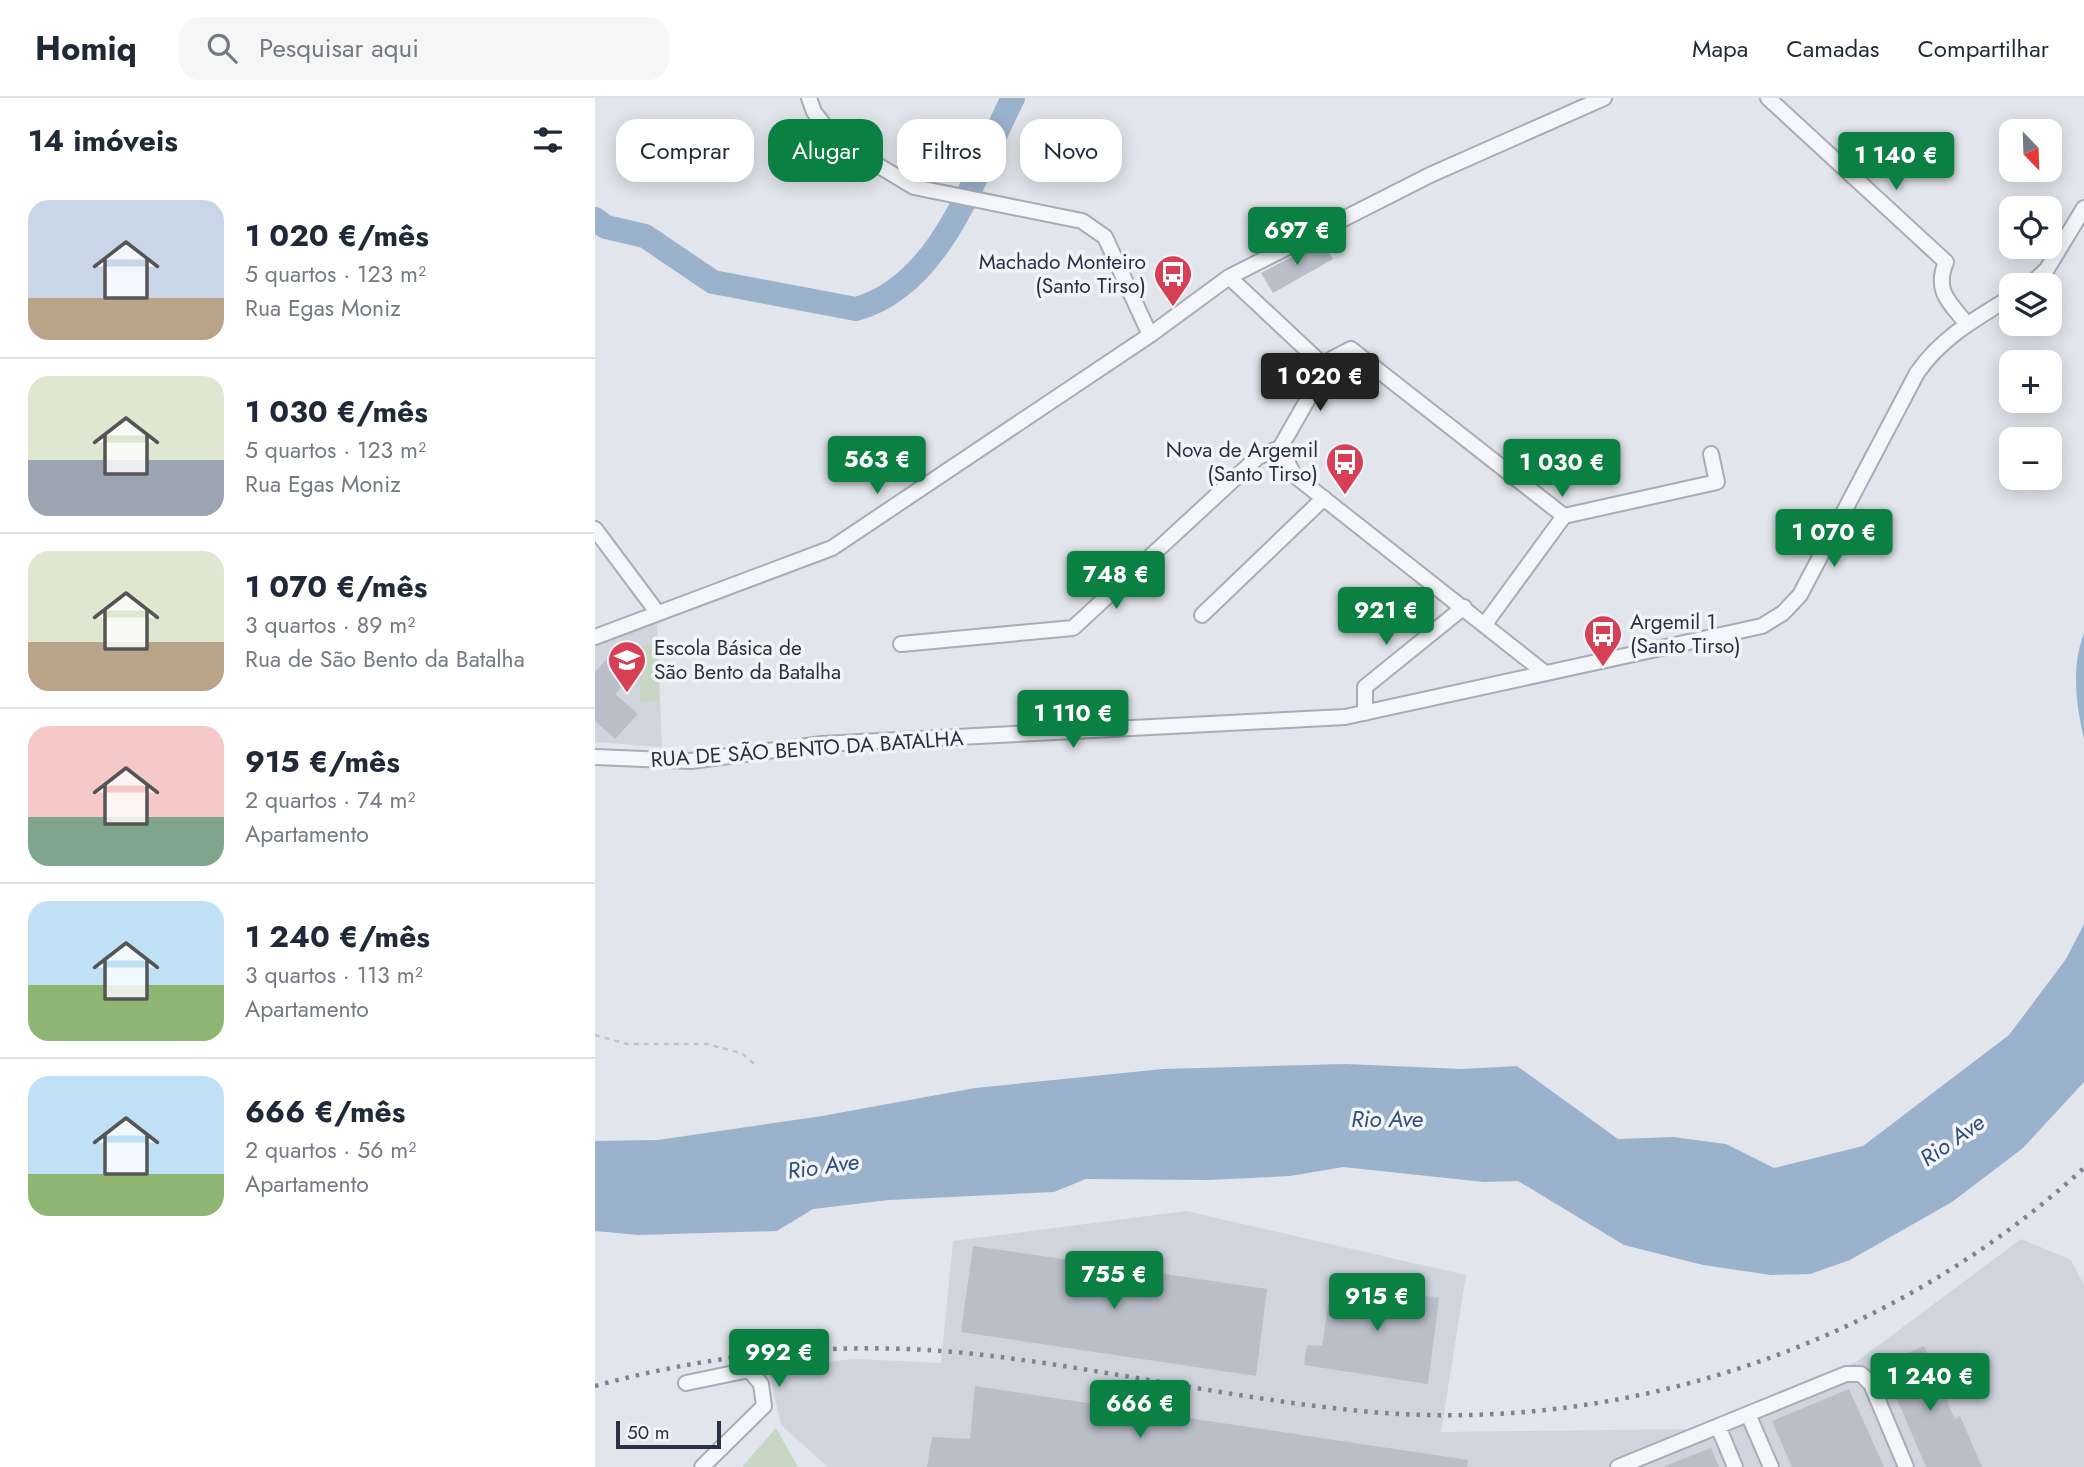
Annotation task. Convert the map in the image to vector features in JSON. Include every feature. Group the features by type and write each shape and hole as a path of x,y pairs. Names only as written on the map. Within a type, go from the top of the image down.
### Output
{"street":[{"path":"809,98 814,112 836,140 914,187 1082,221 1105,237 1150,335"},
{"path":"595,638 657,612 832,548 1150,335 1229,277 1430,175 1604,98"},
{"path":"1768,98 1946,262 1940,278 1944,296 1967,324"},
{"path":"2042,273 2084,208"},
{"path":"1229,277 1322,365"},
{"name":"RUA DE SÃO BENTO DA BATALHA","path":"595,757 691,761 822,744 1345,717 1762,626 1783,613 1800,595 1917,373 1932,351 1967,324 1999,304"},
{"path":"1322,365 1352,349 1564,516"},
{"path":"901,644 1073,628 1258,457 1280,448 1320,378 1322,365"},
{"path":"1280,448 1294,475 1545,673"},
{"path":"1485,624 1564,516 1717,482 1710,454"},
{"path":"1202,615 1324,498"},
{"path":"595,529 657,612"},
{"path":"1365,713 1364,687 1464,607"},
{"path":"686,1382 749,1370 761,1384 764,1406 702,1467"},
{"path":"1618,1467 1846,1374 1861,1374 1871,1384 1906,1467"},
{"path":"1748,1414 1771,1467"},
{"path":"1718,1426 1735,1467"}],"path":[{"path":"595,1035 627,1044 706,1044 741,1054 757,1066"}],"shaded area":[{"name":"Escola Básica de São Bento da Batalha","path":"657,623 662,747 595,742 595,646"},
{"path":"1186,1211 1466,1275 1441,1432 1692,1429 1856,1362 2021,1239 2071,1260 2084,1285 2084,1467 828,1467 781,1425 768,1367 856,1359 941,1363 953,1241"}],"green space":[{"path":"657,644 659,701 640,702 638,645"},
{"path":"776,1428 798,1467 742,1467"}],"water":[{"path":"2084,633 2084,739 2076,672"},
{"name":"Rio Ave","path":"2084,924 2084,1082 2023,1148 1952,1202 1850,1260 1810,1274 1771,1275 1703,1265 1624,1245 1518,1181 1484,1182 1343,1167 1290,1176 1208,1180 1086,1179 1054,1192 889,1200 813,1209 777,1231 638,1235 595,1231 595,1141 658,1140 822,1116 975,1088 1163,1069 1346,1064 1462,1069 1517,1066 1618,1139 1673,1137 1726,1144 1774,1168 1863,1146 2009,1035 2066,959"}],"building":[{"path":"1322,241 1333,259 1273,293 1261,273"},
{"path":"623,641 639,655 632,663 638,667 615,694 638,714 615,739 595,721 595,672"},
{"path":"973,1246 1267,1289 1256,1376 961,1332"},
{"path":"1332,1281 1439,1298 1428,1384 1304,1365 1307,1345 1322,1346"},
{"path":"1924,1346 1955,1420 1960,1416 1982,1467 1926,1467 1882,1364"},
{"path":"975,1386 1468,1460 1467,1467 927,1467 932,1437 970,1439"},
{"path":"1849,1389 1884,1467 1792,1467 1772,1421"},
{"path":"1711,1448 1719,1467 1665,1467 1665,1466"}],"waterway":[{"path":"595,219 606,227 645,236 713,282 856,309 886,296 912,276 934,251 970,190 1013,98"}],"railway":[{"path":"595,1386 642,1374 736,1357 879,1348 1025,1360 1272,1400 1371,1412 1468,1415 1564,1408 1660,1391 1753,1364 1842,1328 1928,1283 2009,1230 2084,1168"}],"place":[{"name":"Machado Monteiro (Santo Tirso)","path":"1173,308"},
{"name":"Nova de Argemil (Santo Tirso)","path":"1345,496"},
{"name":"Argemil 1 (Santo Tirso)","path":"1603,668"},
{"name":"Escola Básica de São Bento da Batalha","path":"627,694"}]}
